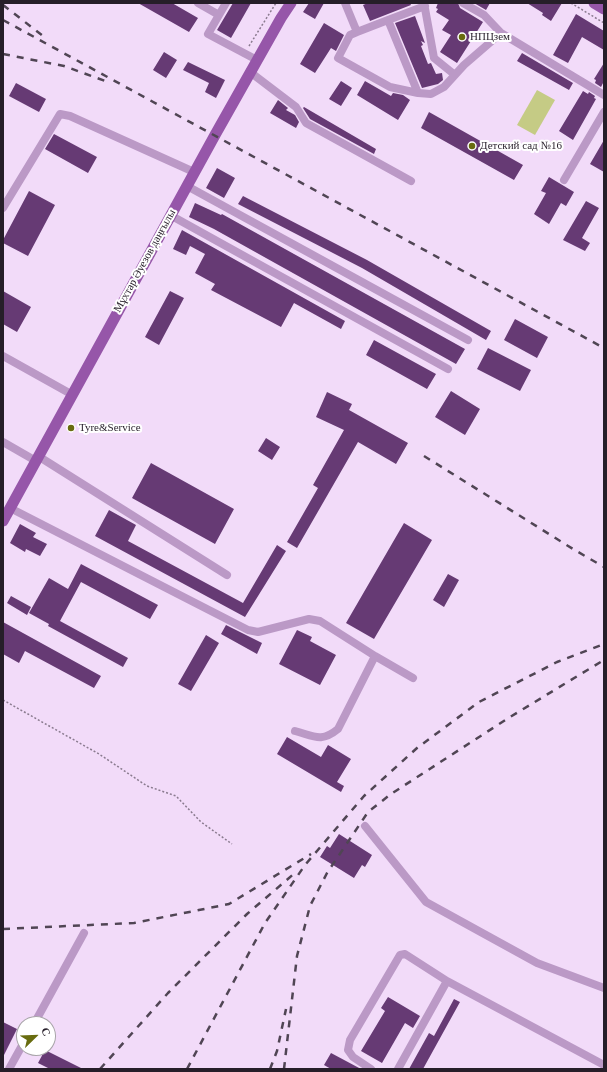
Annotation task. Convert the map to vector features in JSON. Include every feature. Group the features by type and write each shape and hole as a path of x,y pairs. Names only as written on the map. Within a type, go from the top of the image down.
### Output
{"main road":[{"name":"Мұхтар Әуезов даңғылы","path":"3,521 194,172 250,72 291,3"},
{"path":"594,3 604,9"}],"street":[{"path":"198,3 219,14"},
{"path":"226,3 208,34 257,60"},
{"path":"345,3 357,32"},
{"path":"463,3 484,15 501,33 604,95"},
{"path":"455,75 434,58 424,4 350,35 338,58 390,87 430,94 444,87 455,75 464,65 501,33"},
{"path":"388,20 418,93"},
{"path":"250,72 296,107 306,123 411,181"},
{"path":"564,180 604,112"},
{"path":"3,208 60,114 70,116 194,172"},
{"path":"187,186 468,340"},
{"path":"170,216 448,369"},
{"path":"3,356 72,394"},
{"path":"3,442 37,458 227,575"},
{"path":"10,508 248,630 258,632 309,619 320,621 413,678"},
{"path":"295,731 320,738 329,736 338,729 375,656"},
{"path":"365,826 426,902 537,963 604,988"},
{"path":"38,1016 84,932"},
{"path":"371,1069 353,1057 348,1050 350,1040 400,955 405,954 447,981 604,1065"},
{"path":"398,1069 447,981"},
{"path":"9,1069 16,1056"}],"path":[{"path":"245,53 276,3"},
{"path":"571,3 604,23"},
{"path":"3,700 99,754 147,786 176,796 201,822 232,844"}],"green space":[{"path":"537,90 555,100 535,135 517,125"}],"building":[{"path":"138,3 172,3 198,18 189,32"},
{"path":"233,3 251,3 231,38 217,30"},
{"path":"309,3 324,3 315,19 303,12"},
{"path":"368,3 410,3 411,5 370,21 363,5"},
{"name":"НПЦзем","path":"438,3 458,3 460,8 483,22 457,63 440,52 451,35 442,30 449,20 436,12 438,9 436,8"},
{"path":"474,3 490,3 486,10"},
{"path":"527,3 562,3 551,21 542,15 543,13"},
{"path":"576,14 604,31 604,50 582,37 568,63 553,55"},
{"path":"415,16 425,43 421,41 423,45 421,46 428,64 431,63 436,74 442,73 443,80 438,84 422,88 395,23"},
{"path":"324,23 344,35 336,51 331,48 315,73 300,64"},
{"path":"164,52 177,60 166,78 153,70"},
{"path":"522,53 573,83 569,90 517,61"},
{"path":"188,62 225,80 216,98 205,92 209,83 183,70"},
{"path":"604,63 604,81 601,87 595,83 596,80 594,79"},
{"path":"341,81 352,88 341,106 329,99"},
{"path":"365,81 391,96 393,93 403,95 410,100 398,120 357,95"},
{"path":"16,83 46,99 39,112 9,96"},
{"path":"583,91 588,94 589,92 595,96 594,98 596,99 573,140 559,131"},
{"path":"278,100 288,108 286,110 295,115 299,122 296,128 270,113"},
{"path":"304,107 376,149 374,154 310,119 303,108"},
{"name":"Детский сад №16","path":"429,112 523,165 514,180 421,128"},
{"path":"54,134 97,157 88,173 45,149"},
{"path":"604,140 604,172 590,164"},
{"path":"217,168 235,178 224,198 206,188"},
{"path":"549,177 574,192 566,206 561,203 549,224 534,214 546,193 541,191"},
{"path":"29,191 55,205 28,256 3,243 3,240"},
{"path":"243,196 367,260 491,331 486,340 362,268 238,204"},
{"path":"586,201 599,208 582,238 590,243 585,251 563,240"},
{"path":"195,203 221,215 222,214 465,349 456,364 214,229 189,217"},
{"path":"182,230 345,321 341,329 294,303 281,327 211,290 215,284 195,273 205,254 190,246 186,255 173,249"},
{"path":"3,291 31,307 17,332 3,324"},
{"path":"170,291 184,298 159,345 145,337"},
{"path":"515,319 548,337 537,358 504,340"},
{"path":"374,340 436,374 427,389 366,355"},
{"path":"488,348 531,370 520,391 477,369"},
{"path":"451,391 480,409 465,435 435,417"},
{"path":"327,392 352,404 349,410 408,443 396,464 358,442 297,548 287,542 318,488 313,485 344,430 316,417"},
{"path":"266,438 280,447 272,460 258,451"},
{"path":"151,463 234,509 215,544 132,498"},
{"path":"109,510 136,525 128,541 243,603 277,545 286,551 245,617 95,536"},
{"path":"404,523 432,540 374,639 346,623"},
{"path":"20,524 36,533 33,537 47,544 40,556 26,549 25,552 10,543"},
{"path":"81,564 158,605 150,619 81,582 60,621 128,658 123,667 48,626 49,624 29,613 49,578 68,589"},
{"path":"448,574 459,580 444,607 433,600"},
{"path":"11,596 31,607 27,615 7,603"},
{"path":"3,622 101,676 94,688 25,651 19,663 3,654"},
{"path":"226,625 262,643 257,654 221,634"},
{"path":"297,630 312,637 310,641 336,655 320,685 279,664"},
{"path":"206,635 219,643 191,691 178,684"},
{"path":"287,737 321,757 328,745 351,759 337,782 344,786 341,792 277,754"},
{"path":"339,834 372,855 365,867 362,865 354,878 320,857 327,846 330,848"},
{"path":"388,997 420,1016 413,1028 405,1023 382,1063 361,1051 385,1011 381,1008"},
{"path":"454,999 460,1002 423,1069 409,1069 429,1033 434,1036"},
{"path":"3,1022 16,1028 16,1031 3,1057"},
{"path":"331,1053 361,1069 331,1069 324,1065"},
{"path":"42,1056 56,1056 83,1069 50,1069 38,1063"}],"railway":[{"path":"3,5 47,39"},
{"path":"3,20 604,348"},
{"path":"3,54 64,66 108,82"},
{"path":"424,456 604,567"},
{"path":"187,1069 265,923 305,865 364,796 417,748 479,702 557,662 604,644"},
{"path":"284,1069 297,956 310,906 327,873 368,812 391,794 510,717 604,660"},
{"path":"3,929 134,923 229,904 311,854"},
{"path":"100,1069 168,993 247,914 296,872"},
{"path":"270,1069 277,1051 286,1009"}],"place":[{"name":"НПЦзем","path":"462,37"},
{"name":"Детский сад №16","path":"472,146"},
{"name":"Tyre&Service","path":"71,428"}]}
